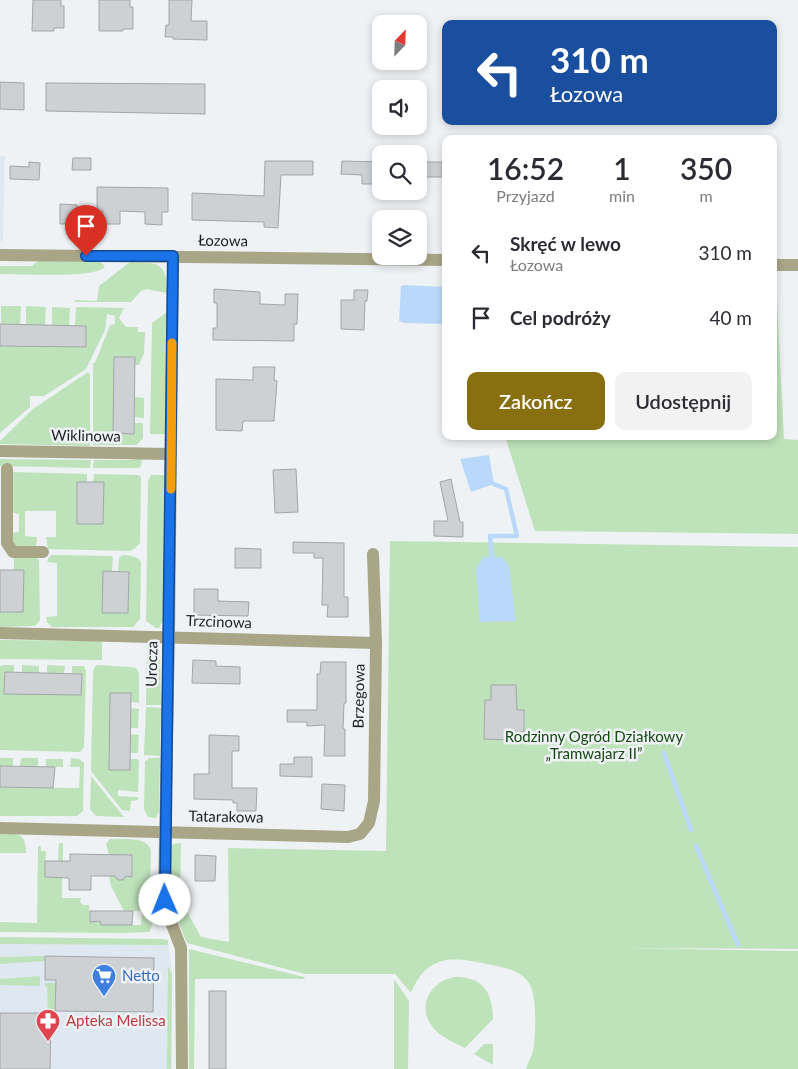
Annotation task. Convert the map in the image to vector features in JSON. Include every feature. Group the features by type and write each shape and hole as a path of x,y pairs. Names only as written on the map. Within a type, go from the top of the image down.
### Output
{"street":[{"name":"Łozowa","path":"0,255 442,260"},
{"name":"Urocza","path":"173,256 165,900 169,918 181,944 182,1069"},
{"path":"777,265 798,265"},
{"name":"Wiklinowa","path":"0,451 172,454"},
{"path":"7,469 7,543 13,552 43,552"},
{"name":"Brzegowa","path":"360,834 369,822 374,800 376,642 373,554"},
{"name":"Trzcinowa","path":"0,633 376,642"},
{"name":"Tatarakowa","path":"0,828 348,836 360,834"}],"shaded area":[{"path":"0,156 5,156 3,241 0,241"},
{"path":"0,938 168,940 172,974 172,1069 0,1069"}],"green space":[{"path":"38,261 101,262 105,267 98,271 72,274 0,274 0,266 32,266"},
{"path":"130,262 154,264 163,269 167,283 167,293 146,289 141,291 131,302 75,302 75,300 97,301 99,286"},
{"path":"777,301 784,439 798,440 798,534 535,531 506,440 777,440"},
{"path":"1,306 21,306 20,325 1,324"},
{"path":"26,306 46,307 45,325 26,325"},
{"path":"52,307 70,308 69,326 52,326"},
{"path":"76,307 124,308 119,318 126,327 138,327 138,332 145,332 144,353 139,365 135,365 135,357 114,357 113,433 134,434 134,423 143,423 143,438 137,445 93,445 93,363 95,363 110,325 115,324 115,316 107,314 105,330 86,369 44,396 30,396 30,407 0,433 0,346 85,347 86,326 75,326"},
{"path":"167,312 165,434 150,434 152,323"},
{"path":"88,372 90,375 90,446 0,444 0,441 33,409"},
{"path":"135,397 144,398 144,418 135,417"},
{"path":"142,458 139,468 93,468 94,460"},
{"path":"0,459 91,460 90,468 0,466"},
{"path":"11,472 87,474 87,482 77,482 77,524 103,524 104,483 93,482 94,474 138,475 141,477 140,543 129,551 48,549 46,537 56,537 56,511 25,511 25,536 37,537 36,549 16,548 9,535 19,532 19,514 12,512"},
{"path":"151,475 164,475 163,620 159,628 146,621 148,481"},
{"name":"Rodzinny Ogród Działkowy „Tramwajarz II”","path":"390,541 798,547 798,949 621,948 798,951 798,1069 526,1069 534,1045 535,1016 533,996 529,983 512,970 466,960 444,961 434,964 426,970 411,993 395,974 305,974 187,943 173,909 171,894 171,846 173,844 181,843 180,899 201,937 229,942 228,848 386,851"},
{"path":"17,555 34,555 39,560 40,620 35,626 0,627 0,612 23,612 24,571 14,570 14,558"},
{"path":"52,555 111,556 113,558 112,571 103,572 102,612 128,613 129,572 118,571 119,558 123,555 137,558 141,562 140,619 133,627 52,627 47,622 46,617 57,616 57,563 47,562"},
{"path":"0,640 102,641 102,660 0,659"},
{"path":"150,641 160,650 161,705 146,705 147,642"},
{"path":"14,665 14,672 5,672 4,693 81,695 81,674 72,673 72,666 84,666 86,671 84,747 80,752 0,750 0,666"},
{"path":"22,665 39,666 39,673 22,672"},
{"path":"47,665 65,666 64,673 47,673"},
{"path":"97,665 136,668 139,674 139,702 131,702 131,693 110,693 109,769 130,770 130,759 137,759 139,761 138,792 118,790 118,796 138,797 138,800 131,801 130,811 122,810 91,771 93,672"},
{"path":"146,707 161,708 160,756 144,755"},
{"path":"131,708 139,709 138,728 130,728"},
{"path":"130,734 139,735 137,753 130,753"},
{"path":"0,758 13,758 13,766 0,766"},
{"path":"21,758 38,758 38,766 20,766"},
{"path":"71,758 79,759 84,763 83,811 77,816 0,816 0,787 79,788 80,767 70,767"},
{"path":"149,758 160,758 159,812 156,818 148,817 144,809 145,762"},
{"path":"46,759 63,759 63,767 46,767"},
{"path":"91,776 124,817 96,816 90,809"},
{"path":"0,834 16,834 23,838 26,853 0,853"},
{"path":"110,839 140,840 149,846 151,851 150,889 153,893 154,918 150,932 0,932 0,922 37,923 38,846 41,846 41,851 46,851 45,877 57,878 59,843 63,843 62,898 81,898 80,902 83,905 89,905 90,922 100,921 101,925 141,925 142,911 124,911 111,886 109,876 115,876 118,880 123,880 126,876 132,876 132,855 109,855 106,844"},
{"path":"0,937 161,939 168,940 168,944 0,944"},
{"path":"189,949 304,977 305,979 195,979 194,1069 189,1069"},
{"path":"45,956 45,961 0,964 0,957"},
{"path":"168,966 172,974 171,1069 167,1069"},
{"path":"40,976 40,986 0,985 0,979"},
{"path":"454,977 464,977 479,983 488,994 493,1010 493,1019 465,1048 438,1033 429,1022 426,1014 426,1005 432,990 438,984"},
{"path":"394,979 409,1001 408,1069 394,1069"},
{"path":"45,983 56,983 55,1011 48,1011 47,986 45,986"},
{"path":"484,1044 493,1044 493,1065 474,1054"}],"water":[{"path":"401,286 442,287 442,324 404,323 399,321"},
{"path":"489,455 494,484 471,492 460,459"},
{"path":"483,557 502,557 509,566 516,621 480,622 476,569"}],"building":[{"path":"33,0 61,0 61,6 64,6 64,28 54,28 54,31 32,31"},
{"path":"99,0 130,0 130,7 133,7 133,29 99,31"},
{"path":"169,0 192,0 191,21 207,21 207,40 165,37 166,25 169,25"},
{"path":"0,82 24,83 24,110 0,109"},
{"path":"46,83 205,84 205,114 46,111"},
{"path":"73,158 91,158 91,170 72,170"},
{"path":"265,161 313,161 313,175 281,175 278,228 264,227 264,222 192,220 192,193 264,196"},
{"path":"342,161 372,162 372,184 362,184 362,175 341,174"},
{"path":"29,162 40,163 39,180 10,179 10,166 29,167"},
{"path":"427,162 442,162 442,177 427,177"},
{"path":"97,187 168,188 168,212 162,212 162,225 145,224 145,212 120,211 120,224 102,224 103,211 97,211"},
{"path":"60,204 77,205 77,224 60,224"},
{"path":"214,289 260,292 260,304 285,305 285,294 298,294 297,324 294,324 294,341 213,340 213,328 217,328 217,303 214,303"},
{"path":"354,290 368,290 367,301 365,301 364,330 341,329 341,300 354,300"},
{"path":"0,324 86,326 86,347 0,346"},
{"path":"114,357 135,357 134,434 113,433"},
{"path":"253,367 275,367 274,380 277,381 274,421 243,421 242,431 216,430 216,379 253,380"},
{"path":"296,469 298,512 275,513 273,470"},
{"path":"451,479 460,522 463,522 463,537 434,536 434,521 448,521 440,482"},
{"path":"77,482 104,482 103,524 77,524"},
{"path":"293,542 344,543 344,597 348,597 348,617 327,617 328,605 322,605 323,558 314,558 314,553 293,553"},
{"path":"235,548 261,549 261,568 235,568"},
{"path":"0,570 24,570 23,612 0,612"},
{"path":"103,571 129,572 128,613 102,613"},
{"path":"194,589 218,589 218,601 249,602 248,616 194,615"},
{"path":"193,660 216,661 216,666 240,667 240,684 192,683"},
{"path":"321,662 346,662 346,703 344,703 343,729 345,729 345,756 324,756 325,725 307,726 307,722 287,722 287,710 317,710 317,674 320,674"},
{"path":"5,672 82,674 81,695 4,694"},
{"path":"491,685 516,685 517,710 524,710 524,732 511,732 510,740 484,739 485,700 491,700"},
{"path":"110,693 131,693 130,770 109,770"},
{"path":"209,735 239,736 239,751 232,751 232,788 257,788 256,811 237,811 237,803 233,803 233,800 194,799 194,774 209,774"},
{"path":"294,757 312,757 312,777 280,776 280,764 294,764"},
{"path":"0,766 55,767 53,788 0,787"},
{"path":"322,784 345,785 344,811 321,809"},
{"path":"70,854 132,855 132,877 126,876 123,880 118,880 115,876 91,876 91,890 69,890 69,878 45,877 45,861 70,861"},
{"path":"195,855 216,856 215,881 195,881"},
{"path":"90,911 133,911 132,925 101,925 100,921 90,922"},
{"name":"Netto","path":"45,956 154,958 153,1012 55,1011 56,980 45,980"},
{"path":"209,991 226,991 226,1069 209,1069"},
{"path":"0,1013 51,1013 50,1069 0,1069"}],"waterway":[{"path":"492,557 490,536 517,536 506,489 494,484"},
{"path":"664,753 691,830"},
{"path":"696,846 738,945"}],"slow traffic":[{"path":"171,489 172,343"}],"place":[{"name":"Netto","path":"104,997"},
{"name":"Apteka Melissa","path":"48,1042"}],"route":[{"path":"86,256 173,256 165,900"}]}
